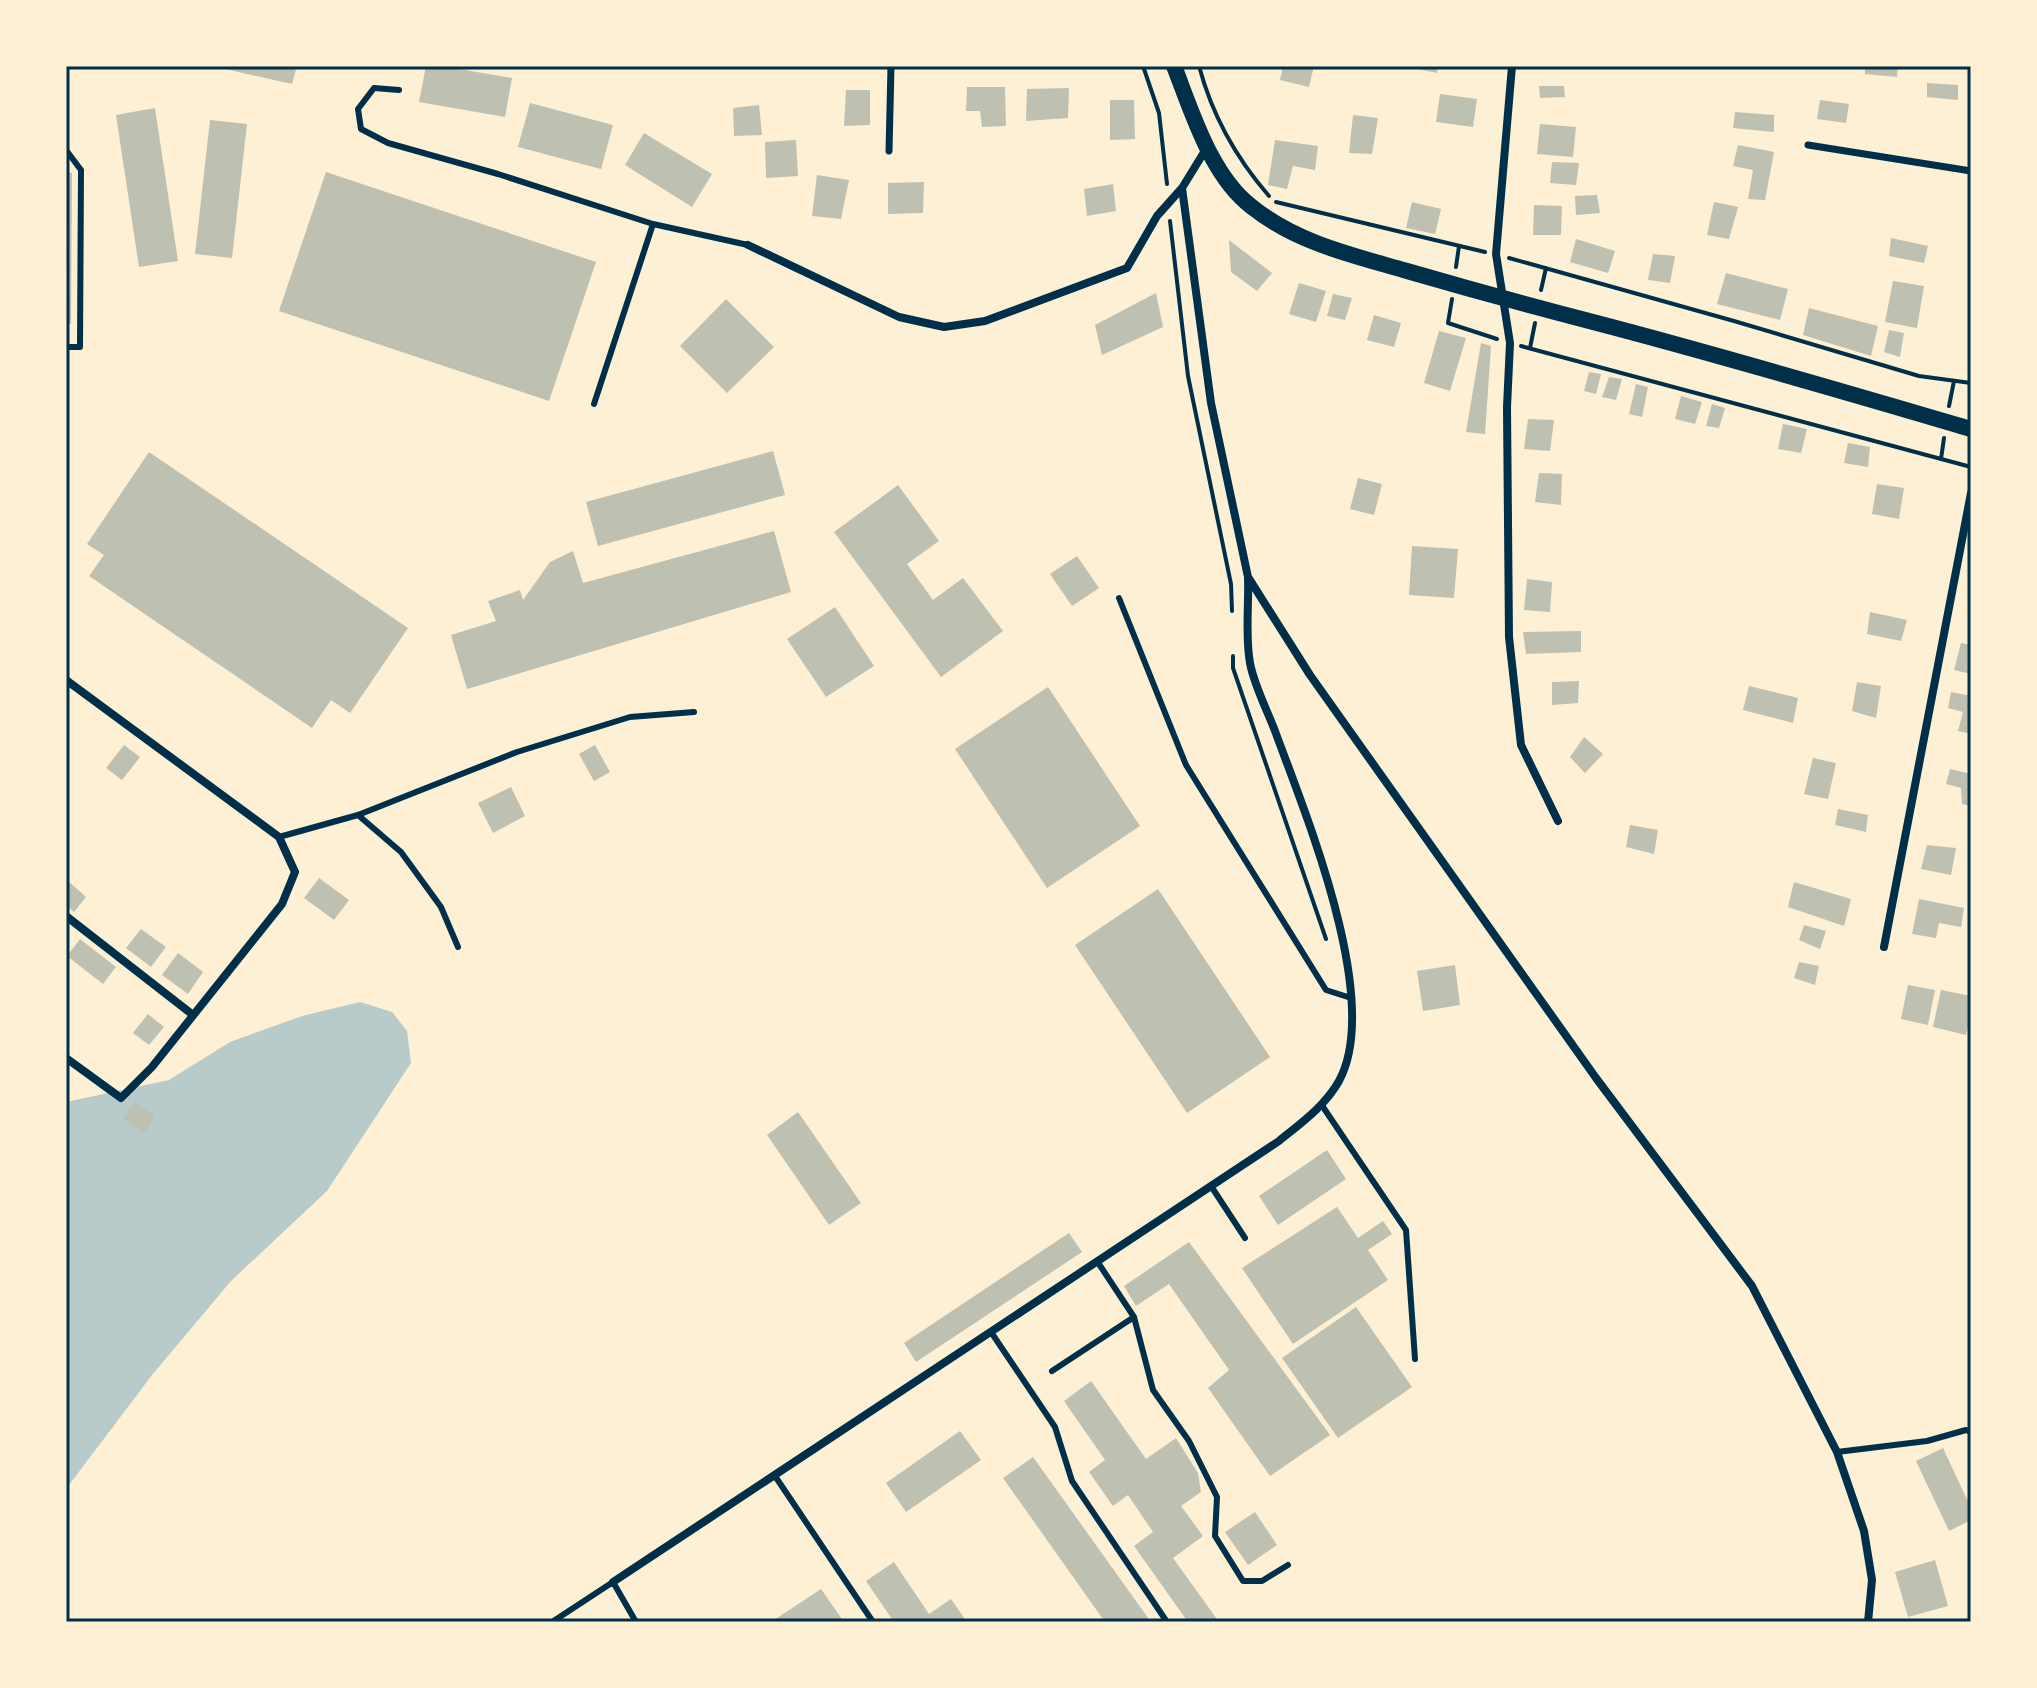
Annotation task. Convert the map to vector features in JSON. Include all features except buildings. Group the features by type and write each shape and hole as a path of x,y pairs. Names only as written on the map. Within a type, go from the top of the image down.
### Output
{"main road":[{"path":"1174,66 1206,149 1249,205 1287,232 1324,247 1454,285 1661,340 1971,429"}],"street":[{"path":"889,151 891,66"},
{"path":"1512,66 1496,254 1510,343 1507,407 1509,637 1521,745 1558,821"},
{"path":"1808,145 1971,171"},
{"path":"748,245 899,317 944,327 985,321 1127,268 1157,216 1182,188 1206,149"},
{"path":"613,1582 1279,1141 1321,1104 1339,1081 1350,1049 1351,998 1343,941 1325,867 1250,663 1248,577 1211,403 1182,188"},
{"path":"1884,947 1971,493"},
{"path":"1248,577 1319,688 1596,1078 1752,1286 1837,1452 1864,1531 1872,1580 1868,1622"},
{"path":"66,680 279,837 295,872 282,904 152,1067 121,1098 66,1058"},
{"path":"66,916 193,1015"}],"lane":[{"path":"399,90 374,88 358,109 361,129 388,143 498,174 653,224 748,245"},
{"path":"66,150 81,170 80,347 66,347"},
{"path":"594,404 653,224"},
{"path":"1119,598 1186,765 1326,990 1351,998"},
{"path":"279,837 358,815 531,747 630,717 694,712"},
{"path":"358,815 401,852 441,907 458,947"},
{"path":"1321,1104 1406,1230 1415,1359"},
{"path":"1211,1186 1245,1238"},
{"path":"1097,1261 1134,1317 1153,1390 1189,1441 1217,1497 1215,1536 1243,1581 1262,1581 1288,1565"},
{"path":"1052,1371 1134,1317"},
{"path":"991,1332 1055,1427 1072,1481 1167,1622"},
{"path":"1837,1452 1927,1441 1966,1430 1971,1432"},
{"path":"775,1476 873,1622"},
{"path":"552,1622 613,1582 636,1622"}],"path":[{"path":"1199,66 1213,109 1231,145 1274,201 1496,254 1919,376 1971,383"},
{"path":"1459,246 1448,323 1510,343 1971,467"}],"shaded area":[{"path":"360,1002 392,1012 407,1031 411,1063 327,1191 231,1281 152,1375 66,1489 66,1102 169,1080 230,1042 302,1016"}]}
